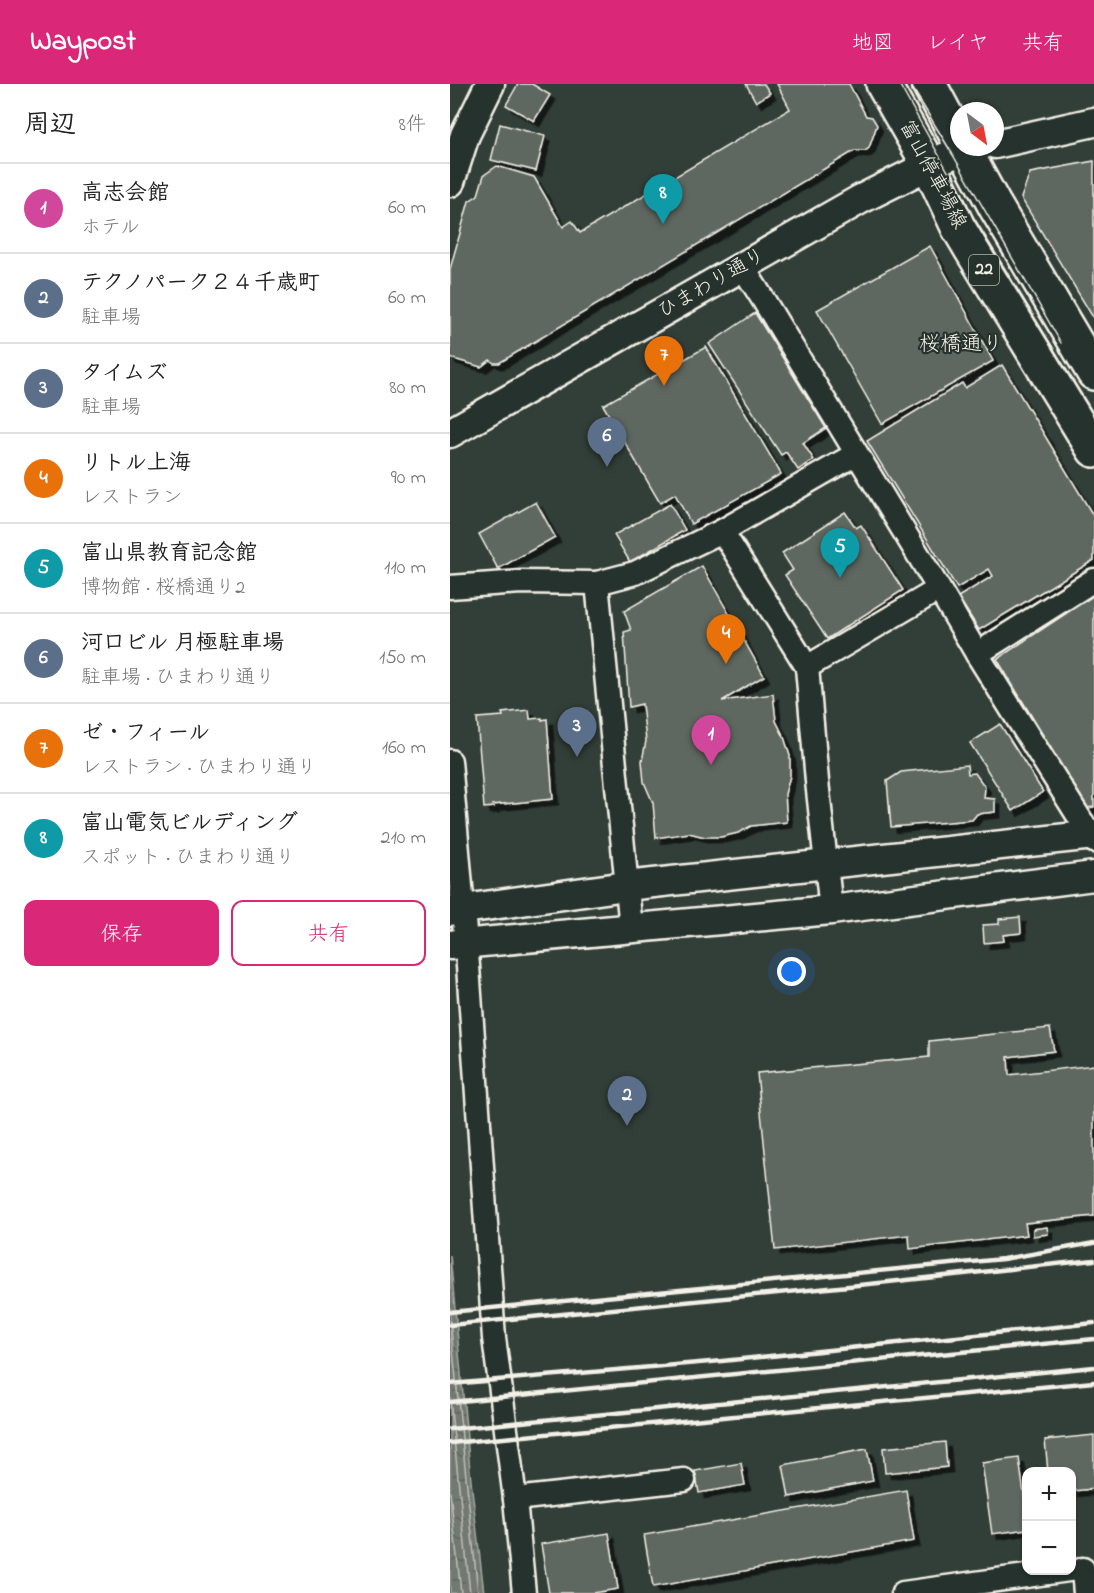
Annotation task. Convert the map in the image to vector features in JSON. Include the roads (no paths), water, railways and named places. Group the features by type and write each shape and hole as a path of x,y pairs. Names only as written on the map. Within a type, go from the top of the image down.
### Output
{"main road":[{"name":"富山停車場線","path":"883,84 929,165 967,242 1094,450"},
{"name":"富山停車場線","path":"929,84 950,114"},
{"name":"富山停車場線","path":"976,156 995,206 1094,373"}],"street":[{"path":"450,182 465,135 490,84"},
{"name":"ひまわり通り","path":"1004,140 1094,122"},
{"name":"ひまわり通り","path":"450,433 861,199 950,156"},
{"path":"456,910 626,886 827,863 1093,837 976,654 939,589 742,266"},
{"path":"450,587 521,582 597,583 635,573 722,531 856,454"},
{"path":"722,531 807,667 831,910"},
{"path":"976,654 1094,580"},
{"path":"597,583 631,928"},
{"path":"807,667 939,589"},
{"path":"450,761 458,944 494,1338 515,1499 524,1593"},
{"path":"458,944 831,910 1094,876"},
{"path":"515,1499 684,1479"},
{"path":"903,1593 1079,1569 1085,1593"}],"water":[{"path":"450,1255 471,1481 484,1593 450,1593"}],"tram line":[{"path":"899,84 974,218 1094,415"},
{"path":"910,84 1061,343"}],"railway":[{"path":"450,1312 1003,1259 1094,1243"},
{"path":"450,1325 1094,1260"},
{"path":"450,1384 722,1361 1094,1323"},
{"path":"450,1402 1094,1339"},
{"path":"450,1429 1094,1367"},
{"path":"450,1443 1094,1382"}],"place":[{"name":"富山電気ビルディング","path":"663,224"},
{"name":"ゼ・フィール","path":"664,386"},
{"name":"河口ビル 月極駐車場","path":"607,467"},
{"name":"富山県教育記念館","path":"840,578"},
{"name":"リトル上海","path":"726,664"},
{"name":"タイムズ","path":"577,757"},
{"name":"高志会館","path":"711,765"},
{"name":"テクノパーク２４千歳町","path":"627,1126"}],"district":[{"name":"桜橋通り","path":"961,345"}]}
